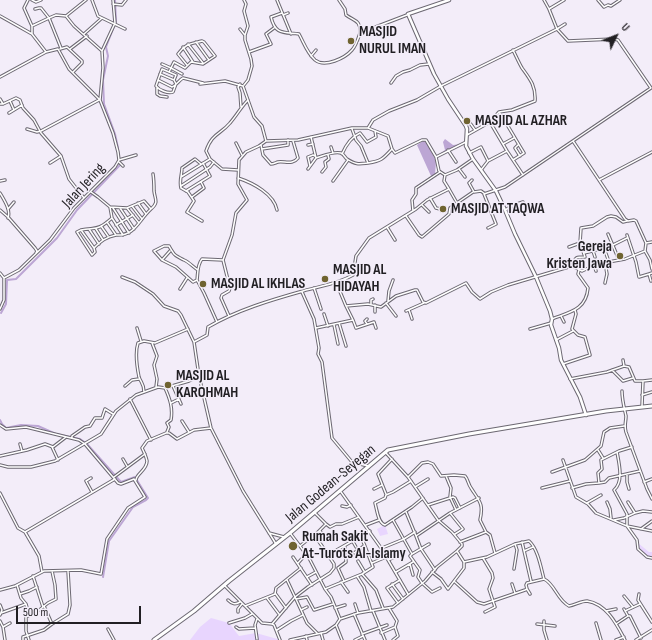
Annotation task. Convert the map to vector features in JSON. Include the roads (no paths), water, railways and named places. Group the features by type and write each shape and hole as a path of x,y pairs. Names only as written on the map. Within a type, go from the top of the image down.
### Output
{"main road":[{"name":"Jalan Godean-Seyegan","path":"154,640 185,618 290,533 385,452 392,449 469,434 624,409 652,406"}],"street":[{"path":"28,0 24,8 32,26 32,34"},
{"path":"32,0 37,2 41,0"},
{"path":"32,26 56,15 66,16 86,0"},
{"path":"92,0 96,14 125,29"},
{"path":"100,100 103,68 102,51 116,23 115,4 113,0"},
{"path":"115,4 122,5 126,0"},
{"path":"244,0 246,4 244,11 248,26 245,35"},
{"path":"277,0 291,34"},
{"path":"288,13 271,17 274,28 279,32 299,34 311,56 318,62 329,63 342,57 353,49 360,33 358,23 346,14 345,9 339,0"},
{"path":"360,33 449,0"},
{"path":"485,194 505,187 652,89 620,42 616,39 570,42 565,39 557,29 544,0"},
{"path":"549,9 564,0"},
{"path":"598,0 604,7 608,5 610,6 620,0"},
{"path":"34,9 41,8 49,18 68,67 100,100"},
{"path":"408,14 429,64 448,99 466,126 466,146 469,153 496,191 536,277 550,311 552,319 550,323 563,364 580,397 586,415"},
{"path":"0,16 32,34 46,52"},
{"path":"66,16 74,26 102,51"},
{"path":"84,34 102,18"},
{"path":"368,128 373,120 389,111 417,100 441,86 557,29 564,24"},
{"path":"249,52 271,44 266,34 274,28"},
{"path":"240,29 245,35 252,68 249,73 248,80 243,86"},
{"path":"70,49 87,36"},
{"path":"169,72 174,62 185,68 191,62 203,64 215,56 207,44 202,41 188,44 183,47 178,54 187,65"},
{"path":"196,42 209,60"},
{"path":"188,44 203,64"},
{"path":"0,77 46,52 67,47 82,61 72,72"},
{"path":"183,47 193,62"},
{"path":"311,56 316,50"},
{"path":"467,135 490,122 499,112 517,108 535,100 530,78 513,50"},
{"path":"162,64 182,74"},
{"path":"391,83 396,76 403,72 420,65 429,64"},
{"path":"167,97 157,94 156,86 162,69 176,75 174,80"},
{"path":"160,74 174,80 176,84"},
{"path":"158,80 172,87 183,78 204,83"},
{"path":"200,84 225,81 243,86 254,117 262,126 266,141"},
{"path":"157,88 171,93 176,84"},
{"path":"240,84 238,87 241,107"},
{"path":"0,99 1,104 18,98 42,134 61,156 69,178 84,198"},
{"path":"28,129 35,132 41,131 100,100"},
{"name":"Jalan Jering","path":"4,278 16,273 56,234 74,208 84,198 92,193 120,161 114,134 100,100"},
{"path":"238,170 223,169 206,153 215,134 230,123 248,100"},
{"path":"10,101 14,110"},
{"path":"9,113 22,106"},
{"path":"499,112 524,153 513,160"},
{"path":"490,122 523,175"},
{"path":"470,123 476,130"},
{"path":"352,128 356,140 361,146 368,162"},
{"path":"229,316 221,298 222,295 230,288 223,260 232,235 236,213 247,200 238,185 238,170 239,160 242,155 248,151 266,141 293,140 324,135 352,128 368,128 388,136 393,152 396,153 425,140 436,157 438,169 445,175"},
{"path":"358,128 367,142 376,137 375,130"},
{"path":"342,154 348,143 355,135 360,133"},
{"path":"308,169 316,157 311,137"},
{"path":"503,144 514,138"},
{"path":"262,149 288,146 288,140"},
{"path":"261,145 263,155 271,164 276,162 293,162 298,158 293,140"},
{"path":"573,141 628,221"},
{"path":"436,157 466,142"},
{"path":"236,143 242,155"},
{"path":"308,145 313,144"},
{"path":"518,145 515,148 520,156"},
{"path":"331,146 333,153"},
{"path":"469,153 481,147 488,161"},
{"path":"310,166 308,157 313,155 316,157 333,153 342,154 348,160 357,164 378,162 392,149"},
{"path":"448,150 456,162"},
{"path":"481,170 488,161 507,151"},
{"path":"599,180 652,152"},
{"path":"123,166 120,161 136,155"},
{"path":"322,172 326,167 325,161 329,159 328,155"},
{"path":"50,163 61,156"},
{"path":"182,176 210,158"},
{"path":"186,191 210,176 202,163 194,159 182,168 182,176 180,180 182,189 186,191 194,202 187,212 202,221"},
{"path":"445,175 473,159"},
{"path":"333,181 348,160"},
{"path":"181,186 207,169 214,162"},
{"path":"459,168 465,177"},
{"path":"413,211 412,200 416,194 416,188 440,172"},
{"path":"94,248 108,236 129,233 139,224 142,218 155,205 156,198 153,174"},
{"path":"445,175 444,181 457,203"},
{"path":"238,178 251,183 269,197 276,204 278,210"},
{"path":"0,181 5,180"},
{"path":"472,180 468,183 473,192"},
{"path":"192,198 204,188 201,182"},
{"path":"194,342 206,336 208,327 229,316 345,279 354,274 355,258 361,248 371,237 406,216 430,198 449,189"},
{"path":"406,216 422,237 449,214 450,208 473,192 481,191 485,194 496,224 488,228"},
{"path":"0,193 10,213 8,218"},
{"path":"92,193 113,208 127,208 145,201 151,209"},
{"path":"430,198 436,208 440,209"},
{"path":"8,209 14,202"},
{"path":"505,210 523,202"},
{"path":"138,203 146,214"},
{"path":"422,205 429,212"},
{"path":"132,206 142,218"},
{"path":"480,210 489,206"},
{"path":"110,207 112,218 123,235"},
{"path":"113,208 129,233"},
{"path":"120,208 134,229"},
{"path":"127,208 139,224"},
{"path":"0,210 37,250 36,254"},
{"path":"116,225 133,215"},
{"path":"584,253 580,244 580,229 593,226 606,217 616,216 623,222 636,221 646,244 645,251 650,260 652,269"},
{"path":"81,230 94,248 95,253 91,254 77,232 81,230 96,229 112,218"},
{"path":"107,222 116,235"},
{"path":"101,226 108,236"},
{"path":"387,227 394,240"},
{"path":"89,229 99,244"},
{"path":"96,229 103,240"},
{"path":"608,234 619,260"},
{"path":"626,235 637,264 639,276 652,273"},
{"path":"613,245 628,238"},
{"path":"646,244 652,242"},
{"path":"569,247 580,244"},
{"path":"197,280 193,282 176,267 162,260 154,252 155,250 167,246 171,248 177,258 184,260 198,270"},
{"path":"406,311 466,283 474,294 480,299 488,293 502,287 572,266 578,256 584,257 584,253 604,248 609,262"},
{"path":"162,260 171,250"},
{"path":"593,251 595,257"},
{"path":"572,266 582,270 594,265 619,260 645,251"},
{"path":"217,322 197,280 199,264 202,259 223,260"},
{"path":"605,263 607,274 605,277 605,283"},
{"path":"594,265 596,271"},
{"path":"552,319 575,310 582,305 588,288 578,274 579,270"},
{"path":"0,273 4,278 4,300 0,309"},
{"path":"649,274 651,281"},
{"path":"122,278 135,282 153,294 164,306 178,311 194,342 199,376 211,428 243,491 276,544"},
{"path":"180,288 188,278"},
{"path":"345,279 349,287"},
{"path":"393,280 388,291 387,302 396,316"},
{"path":"336,282 356,328 374,322 376,328"},
{"path":"314,288 322,309"},
{"path":"346,306 371,304 382,306 399,294 416,290 424,303"},
{"path":"302,292 309,310 314,317 319,348 318,355 322,362 332,438 352,462 369,466"},
{"path":"371,304 371,300 373,299"},
{"path":"375,305 375,312"},
{"path":"409,310 412,319"},
{"path":"573,331 572,329 576,314 575,310"},
{"path":"324,314 328,326"},
{"path":"561,316 564,322"},
{"path":"367,319 365,320 367,324"},
{"path":"316,328 353,320"},
{"path":"340,323 346,346"},
{"path":"530,329 550,323"},
{"path":"334,325 338,344"},
{"path":"137,328 141,342"},
{"path":"144,392 144,384 140,379 137,350 138,343 144,341 152,343 188,329"},
{"path":"563,364 590,355 585,337 578,335 575,330 573,331"},
{"path":"556,340 573,331"},
{"path":"152,343 157,356 154,365 157,379 156,388"},
{"path":"623,360 624,366"},
{"path":"570,379 624,366 630,368 636,381 652,380"},
{"path":"612,370 623,381 634,377"},
{"path":"0,465 8,467 31,467 58,460 88,441 94,439 104,431 113,414 136,395 156,388 166,388 185,383 199,376"},
{"path":"125,386 134,380 140,379"},
{"path":"642,408 643,381"},
{"path":"173,386 181,404"},
{"path":"166,388 172,410 171,420 167,423 167,432"},
{"path":"622,391 622,400 626,417 624,426 644,482 652,499"},
{"path":"642,395 652,392"},
{"path":"130,399 151,440"},
{"path":"171,403 179,399"},
{"path":"72,437 85,427 90,426 95,418 102,418 105,409 113,414"},
{"path":"182,421 189,432"},
{"path":"0,425 6,429 26,427 66,437 72,437 85,444 120,484 134,479 136,480"},
{"path":"552,472 585,460 598,450 602,443 604,432 610,428 624,426"},
{"path":"167,432 177,439 189,432 211,428"},
{"path":"0,590 17,585 42,572 81,570 101,574 107,539 128,508 145,498 136,480 136,477 144,469 146,462 143,445 167,432"},
{"path":"0,456 46,444 54,446 66,437"},
{"path":"20,444 22,451"},
{"path":"51,446 58,460"},
{"path":"599,483 598,472 602,469 601,460 632,447"},
{"path":"598,450 603,458"},
{"path":"290,640 326,632 336,625 340,619 354,614 389,608 398,603 422,583 462,545 438,520 408,477 385,452"},
{"path":"617,452 620,475 614,490 627,517 627,526 637,540 639,550 647,557 652,558"},
{"path":"25,532 92,492 145,454"},
{"path":"386,495 378,474 392,459"},
{"path":"123,460 128,467"},
{"path":"563,460 576,497 587,503 594,512 627,526 652,531"},
{"path":"408,477 422,464 428,462 433,464 440,476 465,476 471,488 479,498 482,514 480,520 486,532 490,535 495,553"},
{"path":"572,488 586,484 605,482 609,478 640,471"},
{"path":"627,474 629,489"},
{"path":"446,476 451,488 450,498 456,510"},
{"path":"91,478 86,481 92,492"},
{"path":"415,487 428,479"},
{"path":"644,482 652,479"},
{"path":"411,481 386,495 384,499 375,504 379,520 384,525 406,512 424,498"},
{"path":"542,488 570,481"},
{"path":"374,489 382,485"},
{"path":"340,490 359,518 370,531 408,594"},
{"path":"0,493 18,528 25,532 39,556 42,572"},
{"path":"587,503 600,495"},
{"path":"428,505 450,498 455,498 460,508"},
{"path":"416,536 428,529 438,520 479,498"},
{"path":"607,502 611,513 611,519"},
{"path":"628,502 635,513"},
{"path":"342,506 347,507 351,505"},
{"path":"611,519 617,520 643,511 652,512"},
{"path":"314,512 330,528 336,524 342,524 359,518"},
{"path":"406,512 421,549 435,570"},
{"path":"450,513 462,529 454,535"},
{"path":"365,526 379,520"},
{"path":"393,520 412,554 410,556 413,562 420,570 418,577 422,583 432,592 440,588"},
{"path":"641,529 652,521"},
{"path":"300,546 320,531 326,524"},
{"path":"319,541 324,537 320,531"},
{"path":"328,555 345,547 352,540 370,531"},
{"path":"381,548 404,539 415,532"},
{"path":"460,542 486,532"},
{"path":"269,533 284,537"},
{"path":"290,533 306,554 317,572 334,604 340,619"},
{"path":"272,624 296,598 330,573 334,568 334,564 314,536"},
{"path":"325,589 362,574 373,567 361,536"},
{"path":"352,540 356,547"},
{"path":"522,542 531,581"},
{"path":"464,562 483,558 515,544 530,542 534,547 544,579"},
{"path":"412,554 429,544"},
{"path":"514,569 517,550 515,544"},
{"path":"354,553 364,546"},
{"path":"334,568 338,568 345,564 345,547"},
{"path":"524,551 534,547"},
{"path":"432,572 441,579 448,589 455,582 464,568 464,562 457,551"},
{"path":"298,563 306,554"},
{"path":"293,557 312,585"},
{"path":"372,563 386,557"},
{"path":"388,560 395,557"},
{"path":"483,558 492,573 493,578 489,589 495,608 485,612"},
{"path":"358,561 364,572"},
{"path":"395,572 413,562"},
{"path":"410,564 413,575"},
{"path":"244,606 267,598 275,593 276,588 301,568"},
{"path":"338,568 344,581"},
{"path":"29,640 25,618 56,599 52,571"},
{"path":"23,640 23,637 46,629 68,615 70,605 68,571"},
{"path":"307,577 317,572"},
{"path":"362,574 376,590 383,608"},
{"path":"357,576 364,587 372,611 385,640"},
{"path":"33,577 52,624"},
{"path":"530,594 526,584 531,581 544,579 549,582 559,598 567,605 588,601 606,611 616,624 625,640"},
{"path":"287,580 309,626 317,633"},
{"path":"398,603 387,588 400,580"},
{"path":"341,582 348,592"},
{"path":"455,582 477,602 484,604 527,589"},
{"path":"392,584 403,599"},
{"path":"512,584 515,593"},
{"path":"17,585 21,598 26,604 29,615"},
{"path":"224,585 262,624 272,624"},
{"path":"20,594 37,587"},
{"path":"275,593 286,608"},
{"path":"639,594 638,599 640,604 652,622"},
{"path":"624,596 633,608"},
{"path":"296,598 308,597 314,610 334,604"},
{"path":"267,598 279,615"},
{"path":"228,600 233,604 240,602"},
{"path":"0,605 1,614 26,604"},
{"path":"238,612 238,608 242,604"},
{"path":"355,604 358,613"},
{"path":"640,604 625,610 630,615 645,640"},
{"path":"335,608 345,605"},
{"path":"301,610 307,607"},
{"path":"389,608 397,621 395,628 398,636 393,640"},
{"path":"606,611 616,609"},
{"path":"229,624 252,614"},
{"path":"354,614 365,640"},
{"path":"276,630 303,615"},
{"path":"616,624 630,615"},
{"path":"257,619 255,628 257,639"},
{"path":"0,621 3,626 5,640"},
{"path":"544,621 544,630 547,640"},
{"path":"3,626 10,623"},
{"path":"596,623 601,640"},
{"path":"272,624 280,640"},
{"path":"538,624 555,626"},
{"path":"336,625 342,640"},
{"path":"354,640 387,625"},
{"path":"236,627 239,629 255,628"},
{"path":"381,633 395,628"},
{"path":"108,629 114,640"},
{"path":"636,640 652,630"},
{"path":"321,633 323,640"},
{"path":"306,636 307,640"},
{"path":"616,640 624,637"}],"waterway":[{"path":"115,0 116,21 106,47 108,56 103,80 104,104 115,134 118,148"},
{"path":"1,313 6,304 7,280 16,279 57,238 77,210 120,165 119,158"},
{"path":"0,420 6,428 21,425 38,426 56,434 80,439 87,444 121,482 135,477 148,498 133,507 109,541 103,577"}],"place":[{"name":"MASJID NURUL IMAN","path":"351,41"},
{"name":"MASJID AL AZHAR","path":"467,121"},
{"name":"MASJID AT TAQWA","path":"443,209"},
{"name":"Gereja Kristen Jawa","path":"620,256"},
{"name":"MASJID AL HIDAYAH","path":"325,279"},
{"name":"MASJID AL IKHLAS","path":"203,284"},
{"name":"MASJID AL KAROHMAH","path":"168,385"},
{"name":"Rumah Sakit At-Turots Al-Islamy","path":"293,546"}]}
